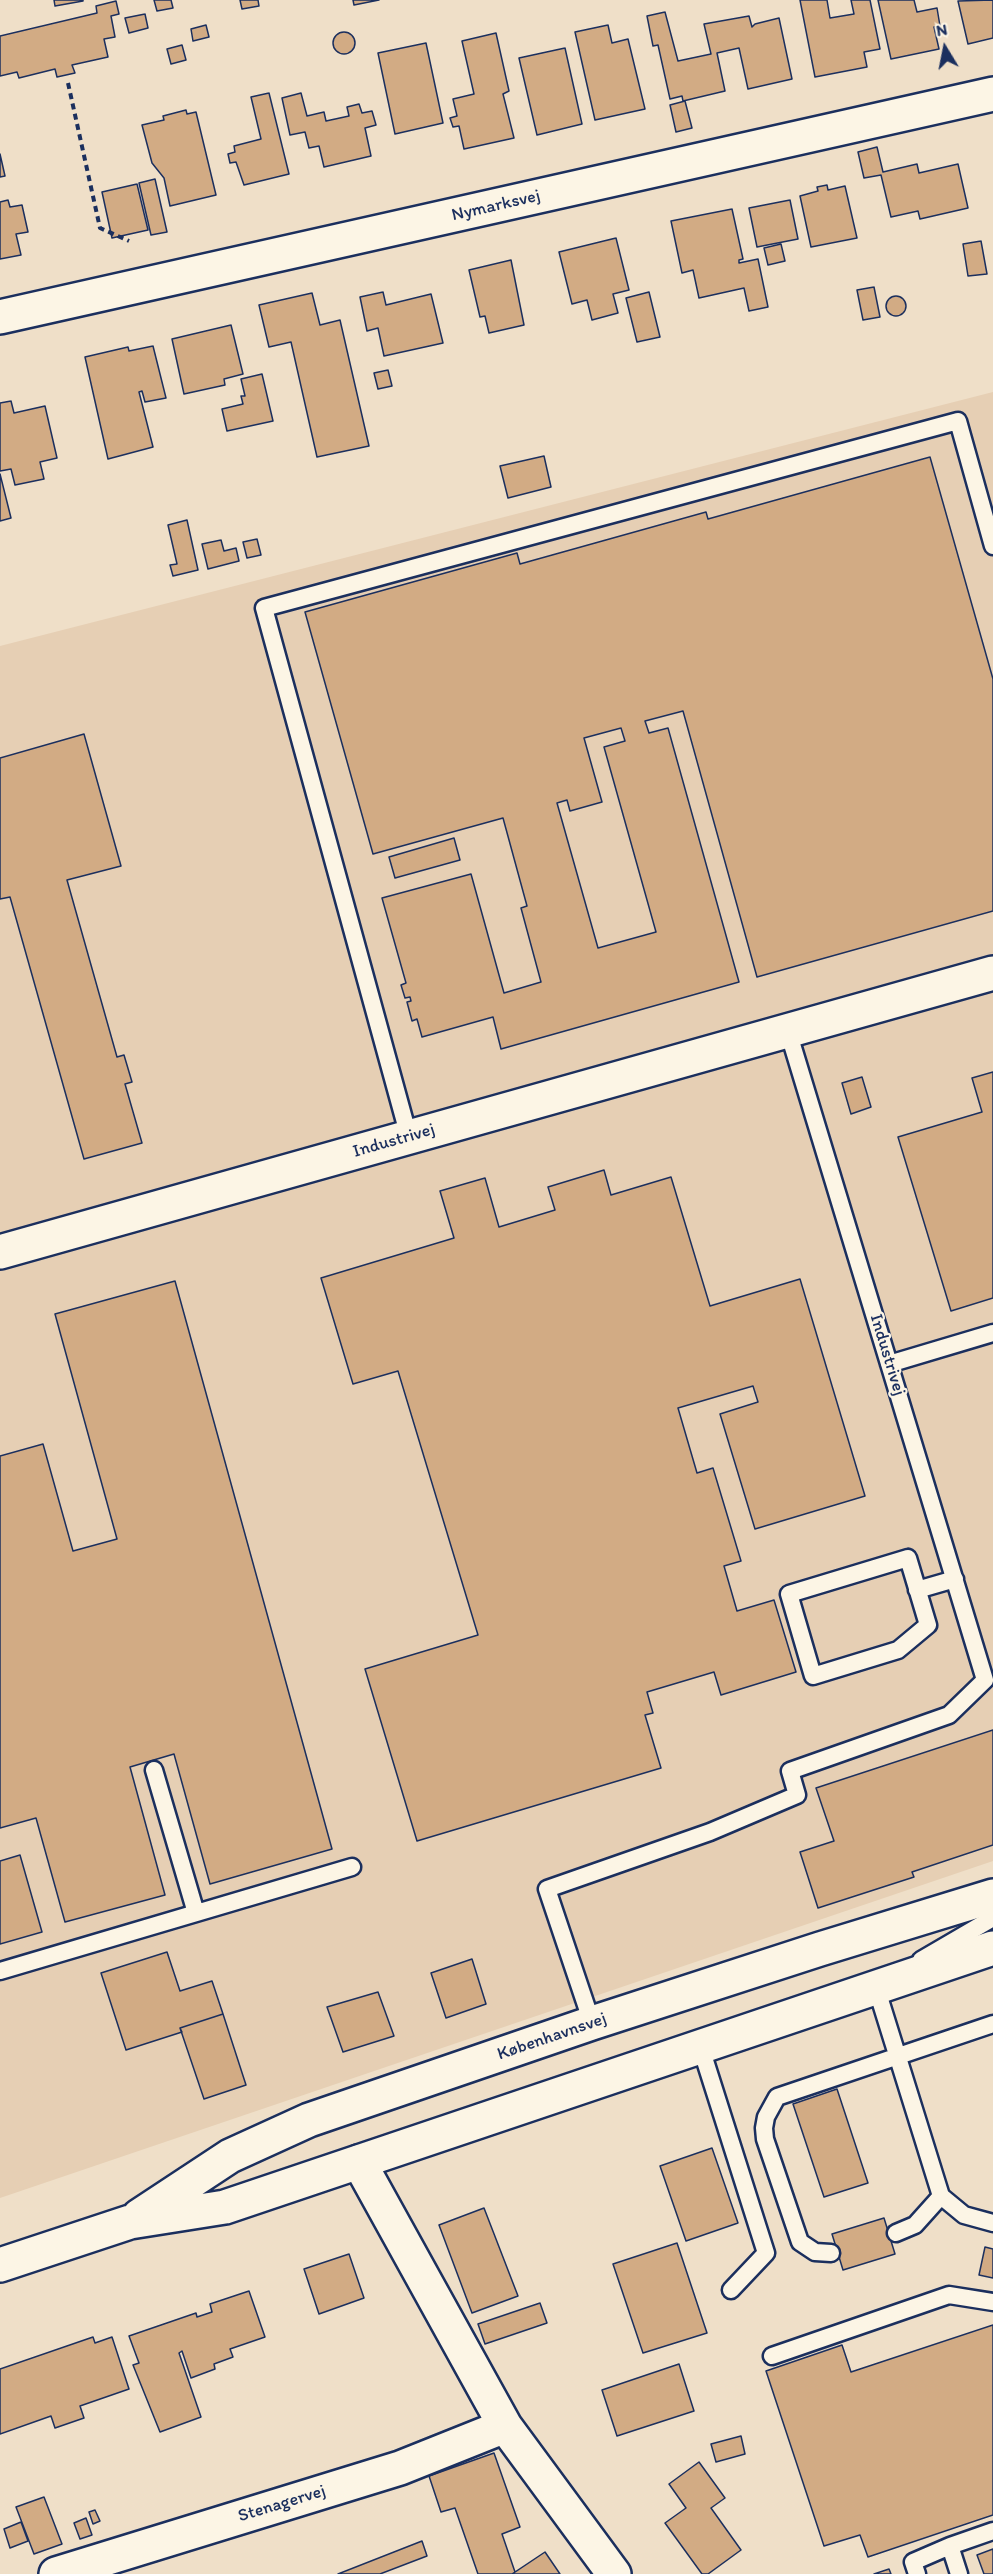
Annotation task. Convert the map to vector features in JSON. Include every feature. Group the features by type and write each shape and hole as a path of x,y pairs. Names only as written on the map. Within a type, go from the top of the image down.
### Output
{"street":[{"name":"Nymarksvej","path":"0,318 993,94"},
{"name":"Industrivej","path":"0,1252 993,974"},
{"name":"Københavnsvej","path":"130,2222 230,2156 309,2120 592,2023 993,1896"},
{"name":"Københavnsvej","path":"0,2265 130,2222 225,2207 993,1948"},
{"path":"359,2162 505,2426 614,2574"},
{"name":"Stenagervej","path":"56,2574 400,2468 505,2426"}],"lane":[{"path":"409,1137 264,608 958,421 993,546"},
{"name":"Industrivej","path":"592,2023 547,1889 710,1832 797,1795 790,1771 949,1715 985,1680 788,1030"},
{"path":"889,1364 993,1333"},
{"path":"908,1558 917,1590 928,1625 898,1650 813,1676 789,1594 908,1558"},
{"path":"917,1590 955,1579"},
{"path":"154,1770 196,1913"},
{"path":"0,1971 352,1868"},
{"path":"993,1917 876,1986 941,2196 964,2215 993,2223"},
{"path":"831,2253 815,2252 800,2242 765,2139 766,2117 777,2097 993,2024"},
{"path":"700,2046 766,2253 731,2290"},
{"path":"896,2232 915,2224 941,2196"},
{"path":"772,2356 949,2295 993,2302"},
{"path":"917,2574 914,2562 993,2531"},
{"path":"950,2546 959,2574"}],"path":[{"path":"68,82 100,228 129,241"}],"shaded area":[{"path":"993,392 993,1861 0,2198 0,646"}],"building":[{"path":"54,0 83,0 83,1 55,6"},
{"path":"154,0 171,0 173,8 157,11"},
{"path":"240,0 258,0 259,6 242,9"},
{"path":"353,0 379,0 354,5"},
{"path":"800,0 827,0 830,18 854,14 851,0 870,0 880,49 864,52 867,67 815,77"},
{"path":"878,0 914,0 917,12 937,8 940,26 934,27 939,49 891,59"},
{"path":"993,0 993,38 968,44 958,1"},
{"path":"116,1 119,14 111,16 115,37 104,39 108,57 72,65 75,73 57,77 55,69 19,78 17,72 0,76 0,36 97,13 96,6"},
{"path":"665,12 678,61 711,54 704,24 749,16 752,27 755,24 779,18 792,79 748,89 739,48 717,53 725,91 683,101 682,96 670,99 658,45 653,46 647,16"},
{"path":"145,14 148,28 129,33 125,18"},
{"path":"206,25 209,37 193,41 191,29"},
{"path":"608,25 612,43 628,39 645,109 595,120 575,32"},
{"path":"344,32 352,35 355,43 352,51 344,54 336,51 333,43 336,35"},
{"path":"496,33 509,91 503,94 514,138 464,149 459,126 453,127 450,118 457,116 453,99 474,94 462,41"},
{"path":"426,43 443,123 395,134 378,53"},
{"path":"182,45 186,60 171,64 167,49"},
{"path":"565,48 582,124 537,135 519,58"},
{"path":"269,93 289,174 244,185 236,162 230,163 228,154 235,152 234,146 261,139 251,97"},
{"path":"301,93 307,116 324,112 326,121 349,116 347,107 359,104 362,113 372,111 376,125 365,128 371,156 324,167 319,146 309,148 305,132 290,135 282,98"},
{"path":"685,101 692,128 676,132 670,105"},
{"path":"186,110 187,114 196,112 216,195 170,206 164,178 152,163 142,125 164,120 163,116"},
{"path":"877,147 883,172 917,164 919,173 958,164 968,208 920,219 918,211 891,217 881,175 864,178 858,152"},
{"path":"0,154 5,176 0,177"},
{"path":"155,179 167,232 151,235 139,183"},
{"path":"137,184 148,230 112,238 102,192"},
{"path":"827,185 828,190 845,186 857,238 811,247 800,196 818,191 817,187"},
{"path":"8,200 10,207 22,205 28,232 16,234 21,255 0,259 0,202"},
{"path":"790,200 798,239 757,247 749,208"},
{"path":"732,209 743,259 739,260 739,263 758,259 768,307 749,311 744,288 699,298 693,270 682,273 671,221"},
{"path":"616,238 629,290 613,294 618,313 592,320 587,300 572,304 559,252"},
{"path":"981,241 987,274 968,276 963,244"},
{"path":"781,244 785,261 768,265 764,248"},
{"path":"511,260 524,325 489,333 485,316 480,317 469,270"},
{"path":"874,287 880,317 863,320 857,290"},
{"path":"383,292 386,305 431,294 443,343 384,356 378,328 367,331 360,297"},
{"path":"649,292 660,337 637,342 626,298"},
{"path":"312,293 320,325 340,320 369,446 317,457 291,342 269,347 259,305"},
{"path":"892,296 900,296 906,302 906,310 900,316 892,316 886,310 886,302"},
{"path":"231,325 243,374 224,379 225,385 184,394 172,339"},
{"path":"153,346 166,398 145,402 142,391 139,392 153,447 108,459 85,357 128,347 129,351"},
{"path":"388,370 392,386 378,389 374,373"},
{"path":"262,374 273,421 227,431 222,409 243,404 241,396 245,396 241,379"},
{"path":"11,401 14,413 45,406 57,458 40,462 44,479 15,485 11,469 0,471 0,403"},
{"path":"544,456 551,487 508,498 500,466"},
{"path":"930,457 993,679 993,911 757,977 683,711 645,721 649,733 668,728 739,982 501,1049 493,1017 422,1037 417,1019 412,1021 407,1002 411,1001 410,997 405,998 401,985 406,983 382,898 471,874 504,993 541,982 521,908 527,906 503,818 373,854 305,612 517,553 520,564 706,512 708,519","holes":["621,728 625,741 604,747 656,932 598,948 557,803 567,800 570,811 602,802 584,738"]},
{"path":"0,474 11,518 0,521"},
{"path":"187,520 198,570 173,576 170,565 177,564 168,525"},
{"path":"257,539 261,555 247,558 243,542"},
{"path":"221,540 224,551 236,548 239,561 208,569 202,544"},
{"path":"84,734 121,866 67,880 117,1057 124,1055 132,1082 125,1084 142,1143 84,1159 10,897 0,899 0,758"},
{"path":"454,838 460,860 395,878 389,857"},
{"path":"993,1072 993,1298 951,1311 898,1137 982,1112 972,1078"},
{"path":"862,1077 871,1107 851,1114 842,1083"},
{"path":"604,1170 611,1195 671,1177 710,1306 800,1279 865,1496 755,1529 720,1414 758,1402 753,1386 678,1408 697,1473 713,1468 741,1561 724,1566 737,1611 774,1600 796,1672 721,1695 714,1672 647,1692 653,1713 645,1715 661,1768 417,1841 365,1669 478,1635 398,1371 353,1384 321,1278 454,1238 440,1191 485,1178 499,1227 555,1210 548,1187"},
{"path":"175,1281 332,1849 210,1884 174,1754 130,1767 165,1895 65,1922 36,1818 0,1828 0,1456 43,1444 73,1551 117,1539 55,1314"},
{"path":"993,1730 993,1845 912,1872 914,1877 818,1908 800,1852 834,1841 816,1788"},
{"path":"20,1855 42,1932 0,1944 0,1861"},
{"path":"167,1952 180,1991 212,1981 223,2014 180,2028 182,2032 126,2050 101,1973"},
{"path":"472,1959 486,2004 446,2018 431,1973"},
{"path":"378,1992 394,2036 343,2052 327,2007"},
{"path":"223,2014 246,2085 204,2099 180,2028"},
{"path":"837,2089 868,2183 824,2197 793,2104"},
{"path":"712,2148 738,2223 686,2241 660,2166"},
{"path":"484,2208 518,2296 472,2313 439,2225"},
{"path":"884,2218 895,2254 843,2270 832,2234"},
{"path":"677,2243 707,2333 643,2353 613,2264"},
{"path":"985,2247 993,2249 993,2278 979,2275"},
{"path":"349,2254 364,2298 319,2314 304,2269"},
{"path":"249,2291 265,2337 230,2349 233,2357 214,2364 215,2369 191,2378 182,2351 179,2353 201,2417 160,2432 133,2365 139,2363 129,2336 196,2313 197,2317 212,2312 210,2304"},
{"path":"540,2303 547,2323 485,2344 478,2324"},
{"path":"993,2325 993,2515 868,2557 860,2535 824,2546 766,2371 842,2345 851,2372"},
{"path":"93,2337 95,2343 112,2337 129,2389 80,2406 84,2418 55,2428 51,2416 0,2434 0,2369"},
{"path":"679,2364 694,2411 617,2436 602,2390"},
{"path":"741,2436 745,2454 716,2462 711,2444"},
{"path":"494,2453 520,2527 502,2534 515,2572 512,2574 478,2574 455,2508 441,2512 429,2476"},
{"path":"699,2462 725,2498 711,2508 741,2550 708,2574 702,2574 665,2523 686,2508 669,2484"},
{"path":"44,2497 62,2544 34,2554 16,2507"},
{"path":"95,2510 100,2521 93,2524 89,2512"},
{"path":"86,2518 92,2535 80,2539 74,2523"},
{"path":"21,2522 28,2541 10,2548 4,2529"},
{"path":"422,2541 427,2556 380,2574 338,2574"},
{"path":"993,2549 993,2574 984,2574 977,2555"},
{"path":"545,2552 560,2574 512,2574"},
{"path":"889,2569 891,2574 874,2574"}]}
